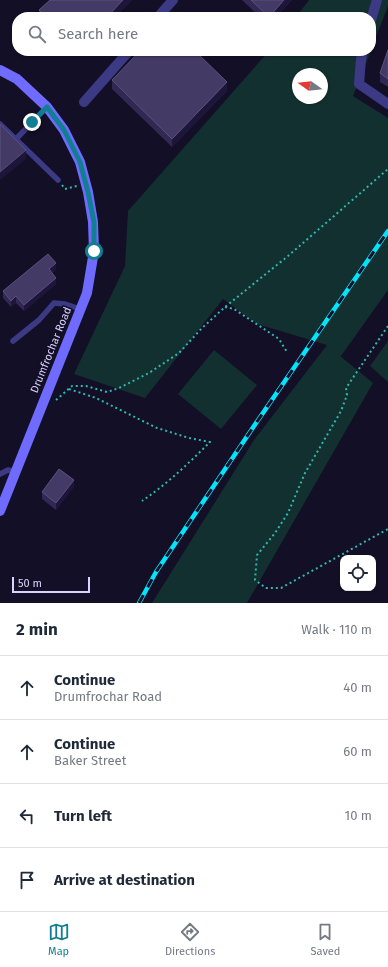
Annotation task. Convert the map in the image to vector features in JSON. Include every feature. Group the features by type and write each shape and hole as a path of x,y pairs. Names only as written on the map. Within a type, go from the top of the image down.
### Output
{"main road":[{"name":"Drumfrochar Road","path":"0,70 17,79 47,107 64,130 80,162 94,222 94,251 87,293 0,511"}],"street":[{"path":"162,12 173,0"},
{"path":"373,12 377,0"},
{"path":"84,102 125,56"},
{"path":"362,56 359,84 388,104"}],"lane":[{"path":"16,139 47,107"},
{"path":"0,124 58,180"},
{"path":"13,341 39,320 54,303 65,304 80,309"},
{"path":"0,474 8,470 16,472"}],"path":[{"path":"54,402 72,386 86,386 107,392 119,388 143,376 179,353 202,328 225,307 288,256 388,168"},
{"path":"58,180 65,189 87,188"},
{"path":"225,307 234,309 279,339 287,352"},
{"path":"388,326 346,388 348,395 341,411 305,473 288,513 275,533 257,555 255,580 266,588 281,588 388,528"},
{"path":"69,389 96,398 157,428 189,438 210,442 163,485 142,501"}],"green space":[{"path":"309,0 388,0 388,6 376,37 376,12 300,12"},
{"path":"265,56 369,56 353,96 388,118 388,290 341,356 339,355 373,383 247,603 152,603 254,440 327,345 257,324 223,299 145,398 74,374 125,266 128,211"},
{"path":"388,341 388,382 370,366"},
{"path":"214,350 257,385 221,429 178,394"}],"building":[{"path":"50,0 123,0 112,12 41,12 39,10"},
{"path":"251,0 284,0 273,12 264,12"},
{"path":"388,50 388,79 380,73"},
{"path":"135,56 200,56 227,82 172,139 112,80"},
{"path":"0,124 26,150 0,172"},
{"path":"48,254 56,263 49,269 56,278 24,305 16,296 11,301 3,291"},
{"path":"59,469 74,480 56,503 42,492"}],"railway":[{"path":"139,603 156,572 388,231"}],"route":[{"path":"32,122 47,107 64,130 80,162 94,222 94,251"}]}
